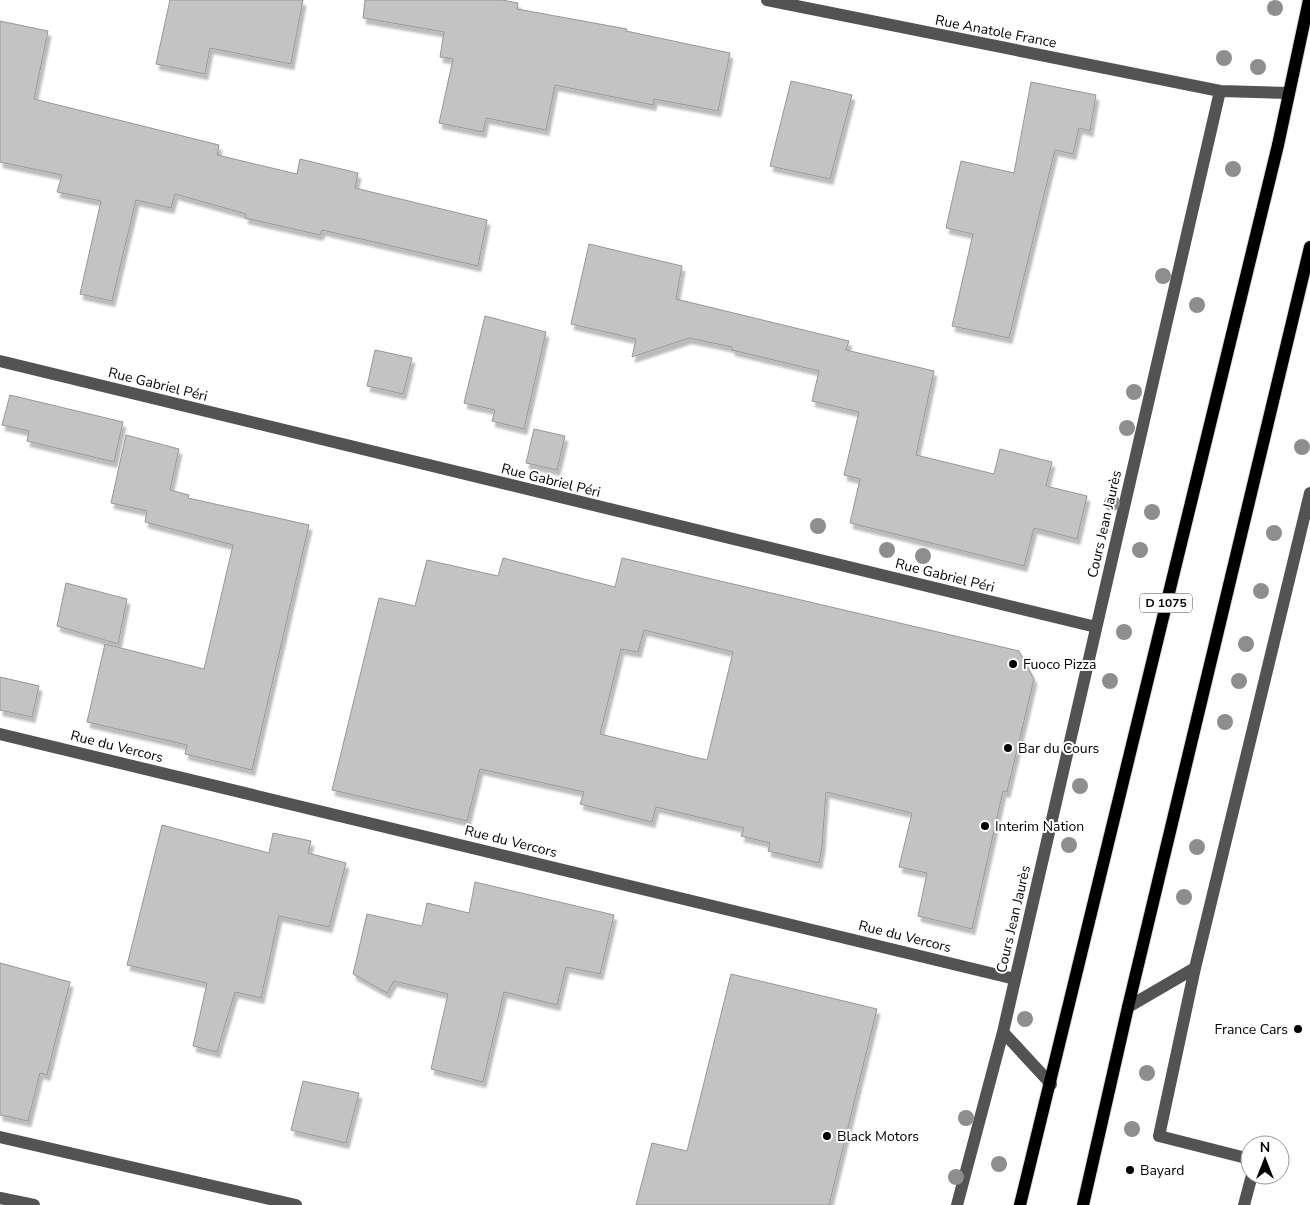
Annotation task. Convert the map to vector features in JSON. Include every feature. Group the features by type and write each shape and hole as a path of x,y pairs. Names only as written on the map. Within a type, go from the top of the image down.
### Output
{"main road":[{"name":"D 1075","path":"1020,1205 1289,93 1309,0"},
{"path":"1083,1205 1128,1007 1310,247"}],"street":[{"name":"Rue Anatole France","path":"767,0 1220,91"},
{"path":"1220,91 1289,93"},
{"name":"Cours Jean Jaurès","path":"957,1205 1003,1032 1220,91"},
{"name":"Rue Gabriel Péri","path":"0,361 1096,628"},
{"path":"1240,1156 1159,1136 1195,968 1310,493"},
{"name":"Rue du Vercors","path":"0,734 1015,978"},
{"path":"1128,1007 1195,968"},
{"path":"1003,1032 1050,1084"},
{"path":"0,1137 296,1205"},
{"path":"1244,1205 1249,1185"},
{"path":"0,1198 34,1205"}],"building":[{"path":"170,0 303,0 291,64 210,48 205,74 156,64"},
{"path":"365,0 502,0 518,3 517,9 627,29 626,31 730,53 718,111 654,99 653,105 555,85 546,130 486,118 483,132 439,123 453,59 440,57 444,32 363,18"},
{"path":"0,21 48,31 34,99 219,145 217,155 297,174 300,159 358,173 355,188 487,220 478,266 322,230 320,235 245,218 246,214 175,194 171,208 136,200 112,301 80,294 101,201 57,192 62,175 0,162"},
{"path":"791,81 852,95 830,179 770,166"},
{"path":"1031,82 1096,95 1090,131 1079,128 1073,154 1055,150 1009,338 952,326 973,234 946,228 961,161 1014,173"},
{"path":"589,244 682,266 676,299 849,341 846,350 934,371 916,455 994,474 1000,449 1052,462 1046,486 1087,496 1077,539 1034,528 1024,566 850,523 860,479 844,475 859,412 812,401 819,371 732,350 732,347 689,338 632,357 636,339 571,324"},
{"path":"485,316 546,332 524,429 492,421 495,410 464,403"},
{"path":"375,350 412,358 403,394 367,386"},
{"path":"10,395 123,422 114,462 27,441 29,431 2,425"},
{"path":"534,429 565,436 557,470 526,463"},
{"path":"126,435 179,449 170,490 189,495 188,498 309,525 252,770 185,754 187,745 87,722 105,644 204,669 233,545 145,522 147,511 111,503"},
{"path":"503,558 615,587 622,558 1019,651 1034,679 1007,792 1003,791 972,929 918,916 927,873 899,867 912,813 826,792 819,863 768,851 770,843 741,836 744,828 656,807 652,822 580,804 584,792 480,769 467,821 332,790 379,598 415,606 427,560 498,576","holes":["644,630 733,652 707,760 600,734 621,649 638,652"]},
{"path":"66,583 127,599 118,644 57,626"},
{"path":"0,677 39,686 32,717 0,710"},
{"path":"162,825 269,853 273,833 311,841 308,853 346,863 329,927 279,916 261,998 235,992 217,1052 193,1046 207,983 127,965"},
{"path":"475,882 614,915 600,974 566,967 557,1005 504,992 483,1082 431,1069 448,994 394,981 387,993 353,974 367,914 422,926 427,903 469,913"},
{"path":"0,963 70,982 47,1075 40,1073 28,1121 0,1115"},
{"path":"731,974 877,1009 829,1205 636,1205 652,1143 687,1151"},
{"path":"303,1081 359,1093 346,1143 291,1130"}],"place":[{"name":"Fuoco Pizza","path":"1013,664"},
{"name":"Bar du Cours","path":"1008,748"},
{"name":"Interim Nation","path":"985,826"},
{"name":"France Cars","path":"1298,1029"},
{"name":"Black Motors","path":"827,1136"},
{"name":"Bayard","path":"1130,1170"}]}
